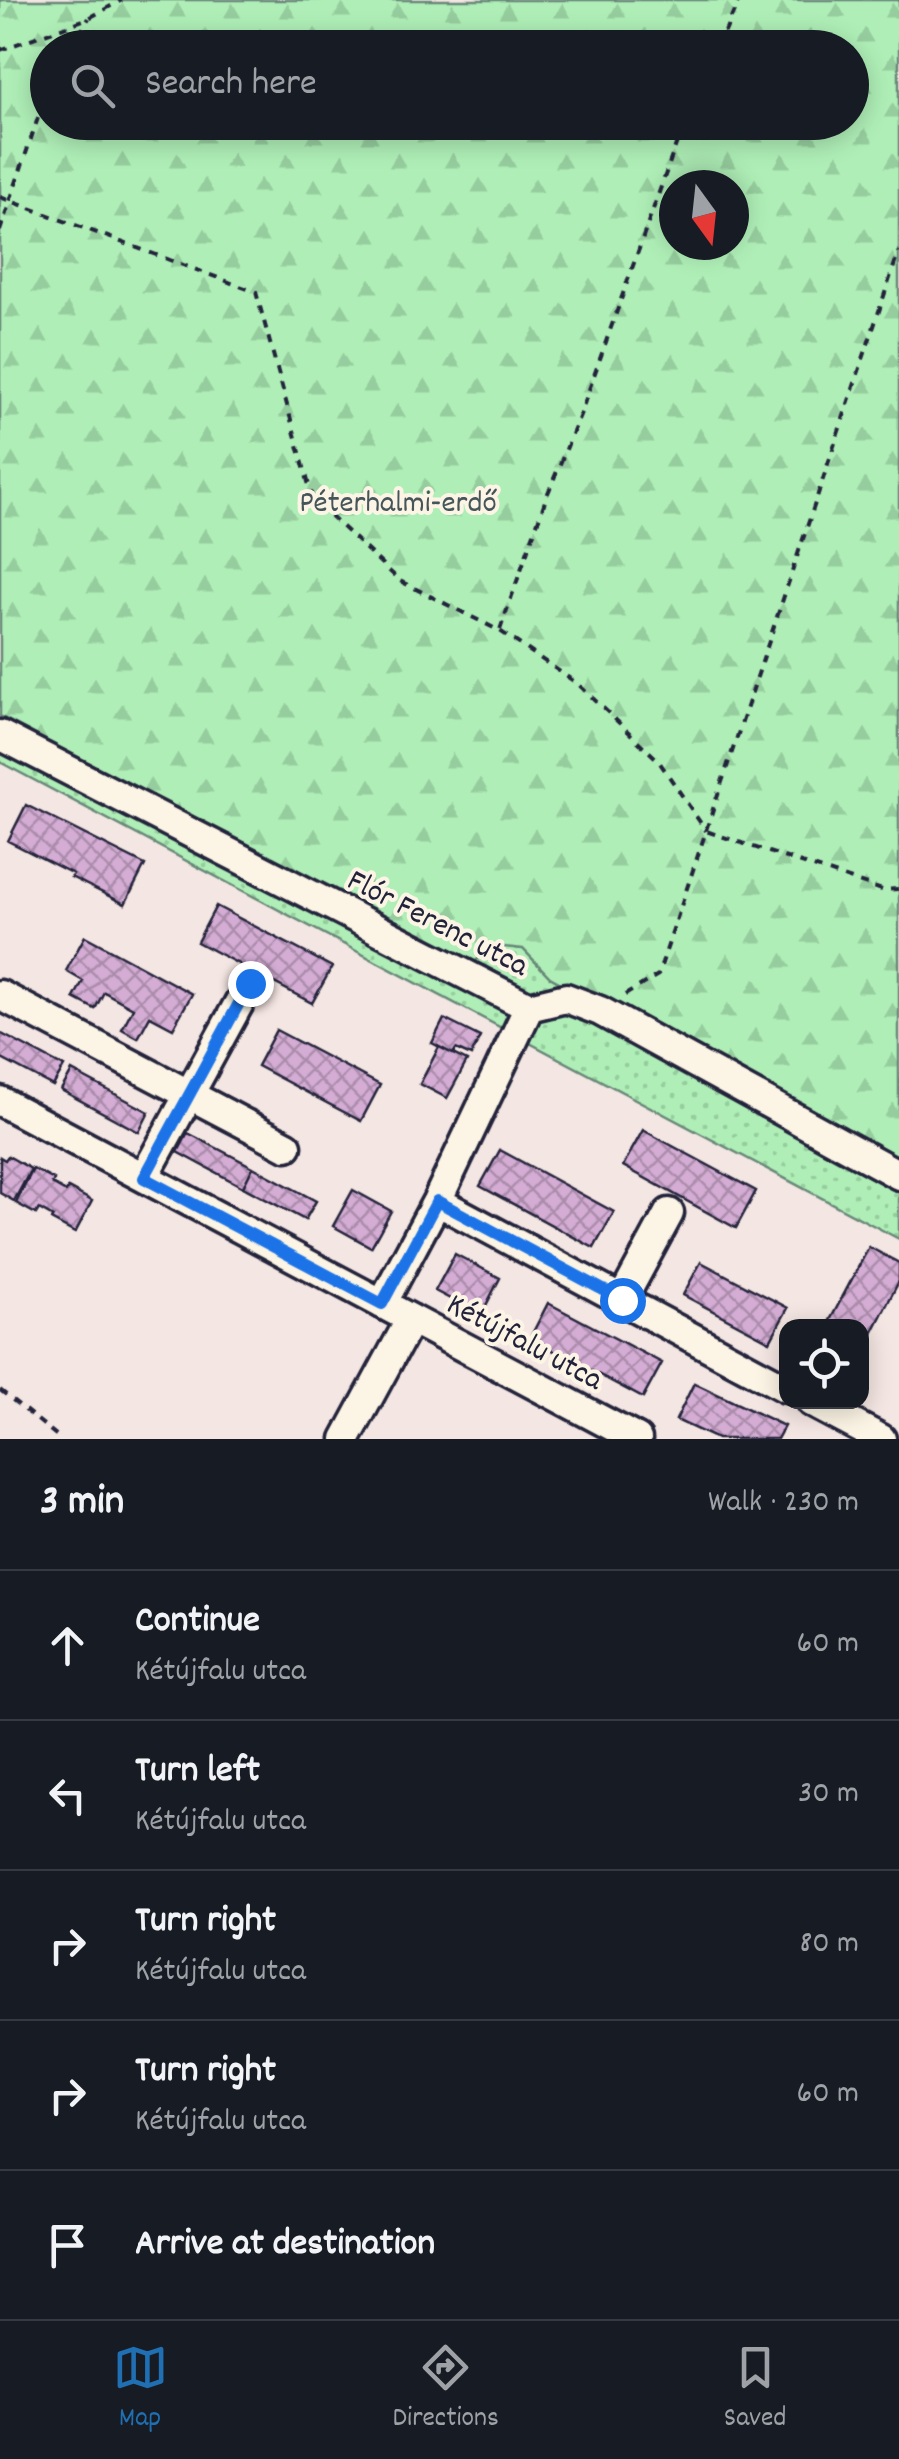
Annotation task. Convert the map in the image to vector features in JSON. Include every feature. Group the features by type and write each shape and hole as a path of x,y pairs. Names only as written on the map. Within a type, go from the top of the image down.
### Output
{"street":[{"name":"Flór Ferenc utca","path":"0,735 529,1007 566,998 600,1011 899,1175"},
{"path":"144,1178 250,983"},
{"path":"0,995 287,1146"},
{"path":"382,1304 437,1201 529,1007"},
{"name":"Kétújfalu utca","path":"0,1101 637,1439"},
{"path":"437,1201 779,1384"},
{"path":"622,1300 669,1214"},
{"path":"346,1439 410,1318"},
{"path":"824,1409 882,1439"}],"path":[{"path":"55,30 122,0"},
{"path":"726,30 739,0"},
{"path":"81,30 88,18"},
{"path":"0,50 30,39"},
{"path":"0,231 31,140"},
{"path":"500,630 678,140"},
{"path":"0,197 256,292 313,500 400,581 500,630 578,684 658,760 706,831 882,890 899,889"},
{"path":"600,1011 658,975 899,251"},
{"path":"0,1390 61,1439"}],"green space":[{"name":"Péterhalmi-erdő","path":"0,0 899,0 899,1171 550,977 523,949 494,946 472,964 0,716"},
{"path":"0,716 472,964 494,945 523,949 550,977 899,1171 899,1239 0,762"}],"building":[{"path":"26,805 145,865 125,904 8,841"},
{"path":"216,906 332,967 312,1003 197,942"},
{"path":"85,936 192,994 173,1028 150,1016 138,1038 122,1029 133,1008 104,992 95,1009 74,998 83,981 66,971"},
{"path":"444,1019 480,1037 471,1056 456,1049 453,1054 432,1043"},
{"path":"276,1030 380,1085 361,1121 257,1066"},
{"path":"0,1033 64,1067 53,1086 0,1058"},
{"path":"439,1047 467,1061 447,1098 420,1084"},
{"path":"72,1071 149,1112 139,1132 61,1090"},
{"path":"643,1130 756,1191 736,1228 623,1166"},
{"path":"188,1133 253,1167 243,1187 178,1152"},
{"path":"500,1150 614,1212 594,1248 480,1186"},
{"path":"8,1156 31,1169 14,1201 0,1193 0,1157 5,1160"},
{"path":"253,1167 316,1201 305,1220 243,1187"},
{"path":"33,1169 66,1192 68,1188 92,1201 75,1233 39,1209 36,1214 16,1203"},
{"path":"353,1190 391,1211 371,1247 333,1226"},
{"path":"869,1247 899,1263 899,1281 869,1339 869,1319 831,1319"},
{"path":"455,1254 500,1278 481,1315 435,1291"},
{"path":"701,1262 788,1308 770,1341 683,1295"},
{"path":"548,1303 662,1363 643,1398 530,1338"},
{"path":"694,1383 784,1426 777,1439 717,1439 676,1420"}],"route":[{"path":"250,983 144,1178 382,1304 437,1201 622,1300"}]}
